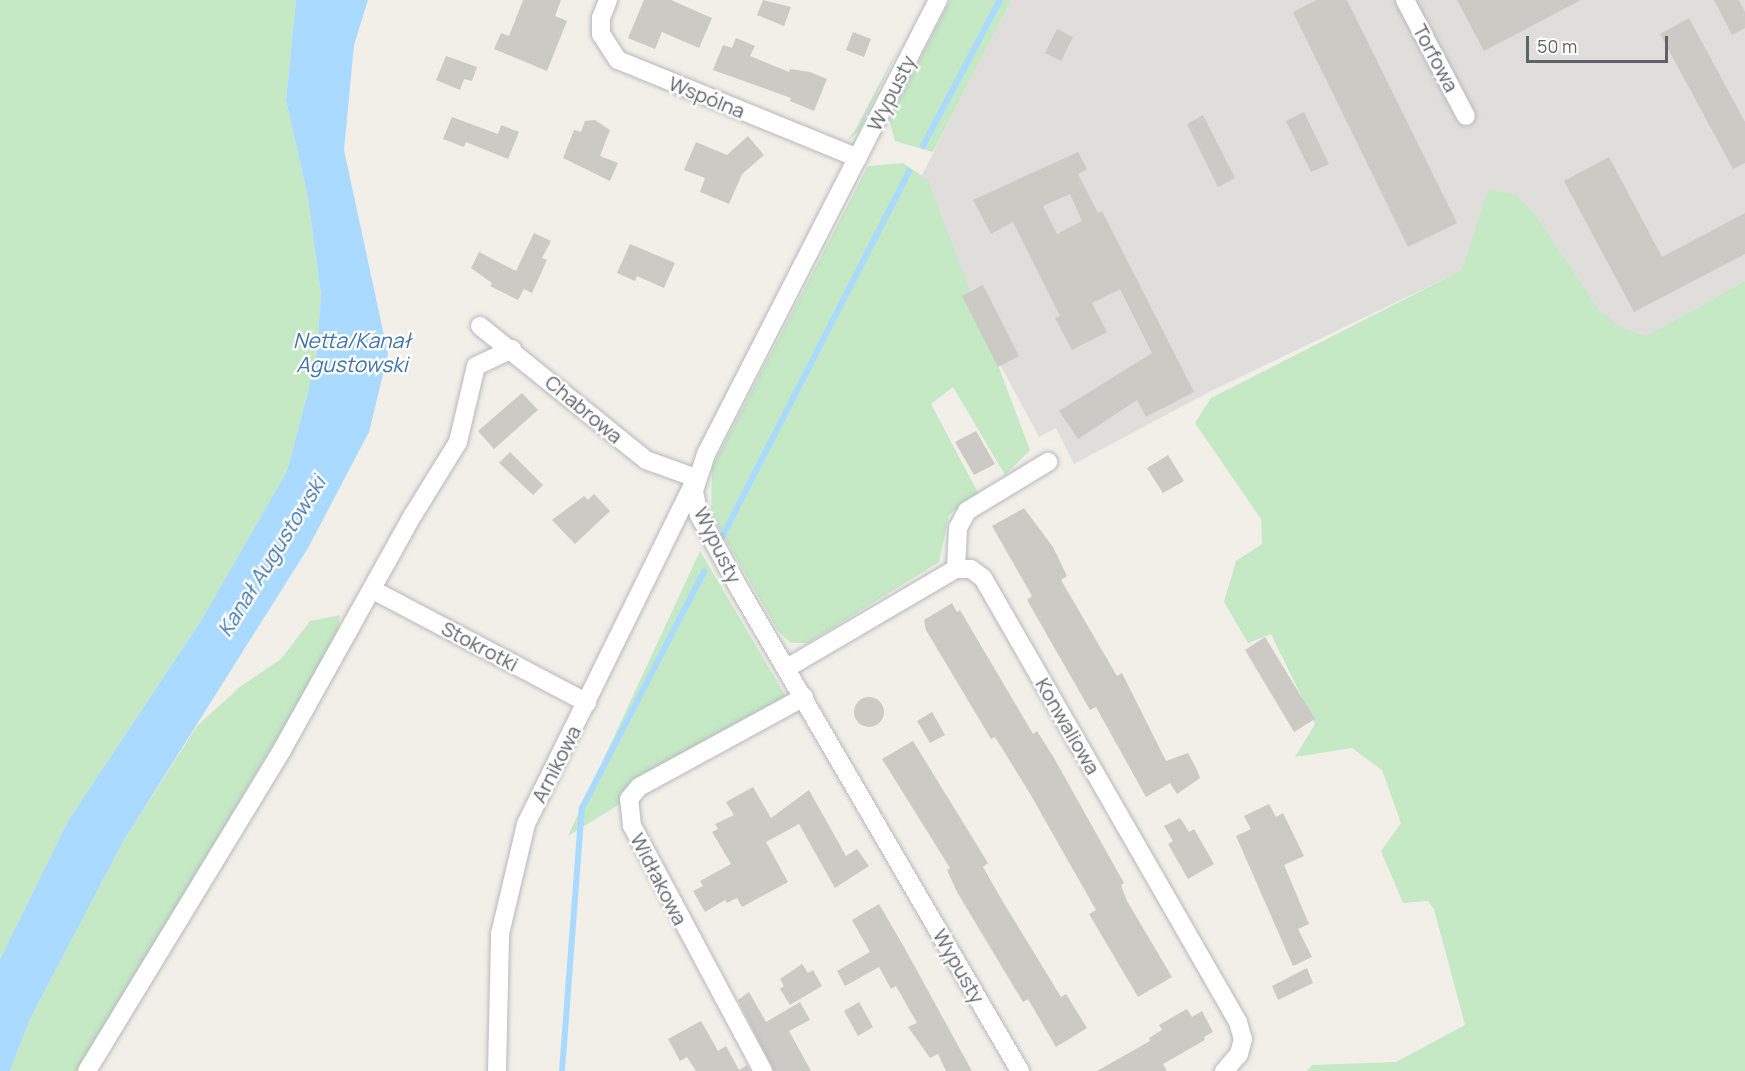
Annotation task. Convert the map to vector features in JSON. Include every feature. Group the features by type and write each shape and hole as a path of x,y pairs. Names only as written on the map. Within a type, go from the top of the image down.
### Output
{"street":[{"name":"Wspólna","path":"608,0 601,18 601,34 618,60 858,158"},
{"name":"Wypusty","path":"938,0 696,478 699,515 1020,1071"},
{"name":"Torfowa","path":"1405,0 1466,116"},
{"name":"Chabrowa","path":"480,326 646,460 696,478"},
{"path":"87,1071 282,750 458,442 476,366 512,350"},
{"path":"787,668 956,569 958,528 967,511 1048,462"},
{"name":"Arnikowa","path":"497,1071 500,934 526,824 696,478"},
{"name":"Konwaliowa","path":"956,569 971,569 984,578 1238,1022 1243,1039 1239,1054 1224,1071"},
{"name":"Stokrotki","path":"373,590 587,703"},
{"name":"Widłakowa","path":"763,1071 632,826 629,799 639,788 804,697"}],"shaded area":[{"path":"1010,0 1745,0 1745,281 1585,370 1488,191 1463,270 1211,391 1074,464 1056,428 1039,437 911,197"}],"green space":[{"path":"0,0 296,0 286,100 308,198 321,295 316,361 287,471 202,619 68,821 0,959"},
{"path":"950,0 1011,0 933,152 895,141 889,120"},
{"path":"899,47 859,131 846,142 854,132"},
{"path":"903,163 928,180 1030,450 1005,475 953,387 931,404 978,493 949,515 939,562 808,643 791,643 778,631 711,514 712,467 868,166"},
{"path":"1488,190 1515,194 1535,215 1600,311 1622,328 1646,336 1745,281 1745,1071 1307,1071 1312,1065 1396,1062 1465,1025 1434,909 1428,901 1403,903 1381,851 1401,823 1382,770 1352,748 1295,757 1315,724 1271,634 1248,643 1224,602 1236,561 1262,544 1261,519 1195,423 1211,398 1462,270"},
{"path":"700,551 788,700 568,836"},
{"path":"340,615 337,638 78,1071 10,1071 30,1019 124,840 197,726 241,686 281,659 310,621"}],"water":[{"name":"Netta/Kanał Agustowski","path":"296,0 368,0 354,45 344,150 388,354 369,432 308,548 124,840 30,1019 10,1071 0,1071 0,959 68,821 202,619 287,471 316,361 321,295 308,198 286,100"}],"building":[{"path":"523,0 561,0 555,16 567,21 547,71 494,49 501,33 509,36"},
{"path":"644,0 671,0 712,18 699,48 662,32 655,49 628,38"},
{"path":"763,0 791,7 784,26 757,15"},
{"path":"1317,0 1347,0 1457,223 1408,247 1293,12"},
{"path":"1457,0 1581,0 1484,51"},
{"path":"1714,0 1739,0 1745,12 1745,28 1732,35"},
{"path":"1689,18 1745,122 1745,163 1733,169 1660,34"},
{"path":"1057,29 1073,37 1061,61 1045,53"},
{"path":"853,32 871,39 864,57 846,50"},
{"path":"736,38 755,46 750,56 789,72 790,69 810,72 827,79 814,111 790,101 791,98 713,70 723,45 732,48"},
{"path":"446,56 477,67 472,81 464,79 460,90 436,80"},
{"path":"1304,112 1329,164 1311,172 1286,121"},
{"path":"1203,115 1235,178 1218,187 1187,124"},
{"path":"452,117 498,134 501,125 519,132 508,159 466,142 464,147 443,139"},
{"path":"595,120 610,130 600,156 618,163 610,181 563,158 574,130 581,132 585,121"},
{"path":"748,136 764,155 742,174 729,204 700,192 705,178 684,170 696,142 727,155"},
{"path":"1078,152 1087,169 1078,174 1098,213 1102,211 1194,392 1146,417 1137,400 1078,439 1059,411 1152,353 1120,289 1092,303 1107,332 1072,350 1055,318 1060,316 1013,222 991,234 973,200","holes":["1070,194 1082,221 1057,234 1043,206"]},
{"path":"1609,157 1662,257 1745,213 1745,254 1634,312 1564,181"},
{"path":"534,233 551,241 542,258 547,260 532,293 524,289 518,300 490,286 492,283 471,268 479,252 516,271"},
{"path":"630,244 675,263 664,288 637,276 635,281 617,273"},
{"path":"983,285 1019,356 998,367 962,296"},
{"path":"522,393 538,410 494,449 478,431"},
{"path":"976,431 995,464 974,475 955,442"},
{"path":"510,452 543,485 533,495 499,463"},
{"path":"1168,455 1184,481 1163,493 1147,468"},
{"path":"594,494 610,511 575,544 552,520 584,496 588,500"},
{"path":"1024,508 1053,547 1067,576 1061,580 1117,676 1122,673 1166,761 1188,753 1200,778 1177,794 1170,783 1146,797 1096,707 1090,710 1027,600 1032,596 992,526"},
{"path":"952,603 957,612 960,610 1033,734 1037,731 1054,758 1124,883 1121,885 1127,901 1172,977 1138,997 1089,914 1096,910 1029,792 995,737 991,739 926,630 924,620"},
{"path":"1265,637 1315,719 1294,732 1245,650"},
{"path":"869,697 880,701 884,712 880,723 869,727 858,723 854,712 858,701"},
{"path":"932,712 945,735 930,743 917,721"},
{"path":"913,741 988,863 983,867 1003,902 1061,997 1066,994 1087,1028 1056,1047 1028,999 1023,1002 957,892 947,870 950,868 882,759"},
{"path":"753,787 771,818 809,790 846,856 857,849 869,866 835,888 799,824 766,842 788,882 742,907 737,898 727,903 725,900 705,912 693,891 703,886 700,881 731,864 712,832 718,829 715,824 734,815 726,802"},
{"path":"1269,804 1276,817 1283,813 1304,856 1284,865 1309,924 1298,929 1312,957 1293,966 1236,836 1251,829 1244,816"},
{"path":"1180,818 1189,832 1194,829 1214,864 1188,879 1168,844 1173,841 1164,826"},
{"path":"879,904 972,1071 946,1071 938,1054 930,1058 908,1027 917,1023 896,986 891,989 879,967 845,986 837,971 870,952 852,920"},
{"path":"802,964 808,973 813,970 822,986 790,1005 780,989 784,986 780,979"},
{"path":"1307,968 1313,983 1278,1000 1272,986"},
{"path":"749,992 766,1022 800,1002 810,1020 789,1031 811,1071 774,1071 738,1000"},
{"path":"859,1002 873,1027 858,1036 844,1011"},
{"path":"1187,1009 1192,1017 1202,1011 1213,1032 1204,1037 1205,1040 1163,1064 1167,1071 1097,1071 1150,1041 1149,1038 1162,1030 1159,1025"},
{"path":"701,1021 718,1051 726,1046 739,1070 747,1065 750,1071 696,1071 687,1057 680,1061 668,1039"}],"waterway":[{"path":"923,146 1000,0"},
{"path":"722,537 909,171"},
{"path":"562,1071 582,808 704,572"}],"water label":[{"name":"Kanał Augustowski","path":"271,556"}]}
